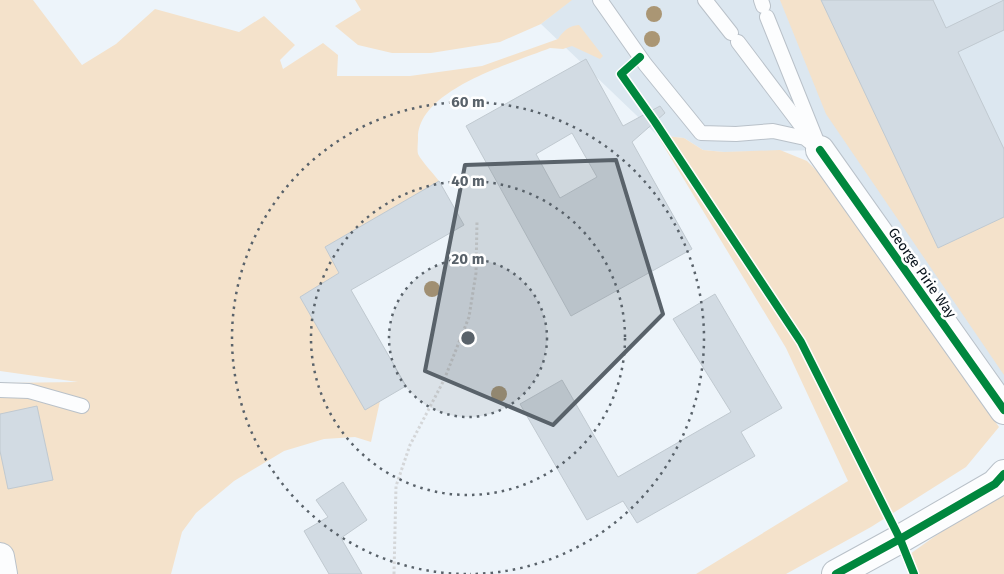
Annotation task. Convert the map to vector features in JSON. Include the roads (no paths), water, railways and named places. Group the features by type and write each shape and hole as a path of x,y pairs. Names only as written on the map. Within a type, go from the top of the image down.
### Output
{"street":[{"name":"George Pirie Way","path":"820,150 1004,410"},
{"path":"841,573 995,484 1004,474"},
{"path":"0,557 3,574"}],"lane":[{"path":"600,0 645,64 701,133 736,134 773,131 805,138 820,150"},
{"path":"705,0 820,150"},
{"name":"George Pirie Way","path":"764,8 820,150"},
{"path":"0,390 29,391 82,406"}]}
